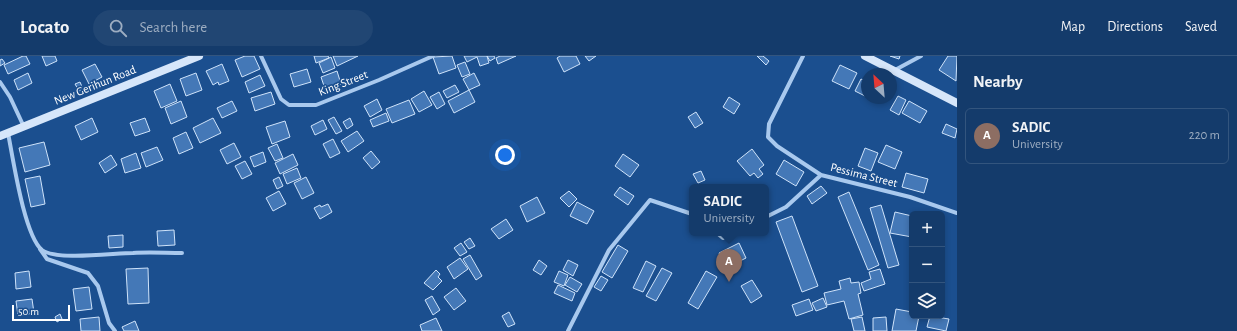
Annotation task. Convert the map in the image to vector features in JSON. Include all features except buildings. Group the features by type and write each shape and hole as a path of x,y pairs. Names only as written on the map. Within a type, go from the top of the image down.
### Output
{"street":[{"name":"New Gerihun Road","path":"0,136 199,56"},
{"name":"King Street","path":"261,56 281,99 289,105 316,104 379,80 433,56"},
{"name":"Pessima Street","path":"803,56 769,124 768,137 777,146 821,175 910,197 957,213"},
{"path":"865,56 888,68"},
{"path":"897,69 921,56"},
{"path":"897,73 957,103"},
{"path":"0,82 10,97 25,127"},
{"path":"8,132 19,190 31,232 36,242 47,259 88,273 98,286 109,323 115,331"},
{"path":"769,216 786,207 821,175"},
{"path":"568,331 609,250 650,200 689,213"},
{"path":"36,242 42,250 52,254 84,256 132,253 182,253"}],"place":[{"name":"SADIC","path":"729,282"}]}
